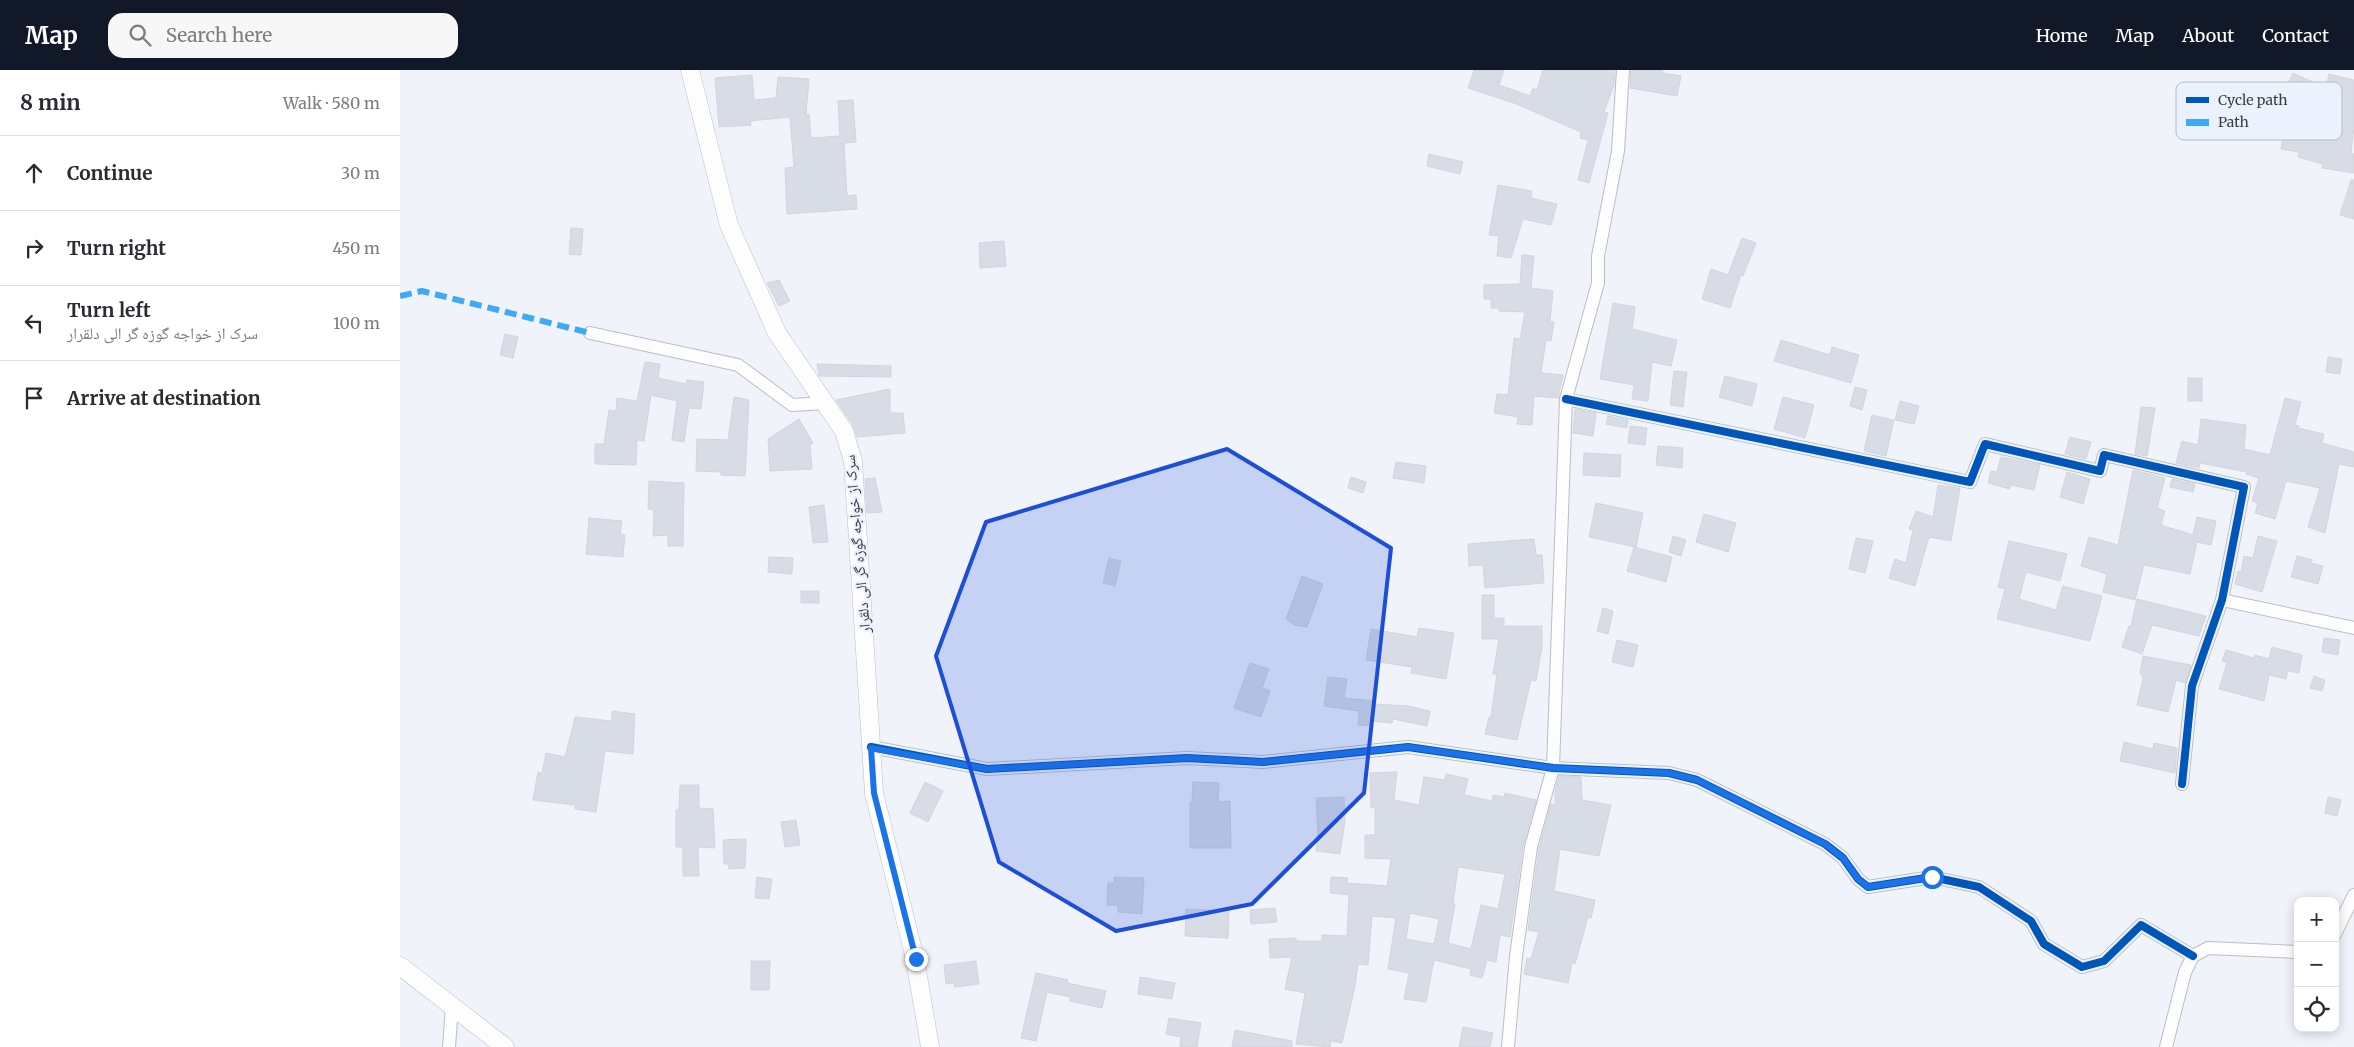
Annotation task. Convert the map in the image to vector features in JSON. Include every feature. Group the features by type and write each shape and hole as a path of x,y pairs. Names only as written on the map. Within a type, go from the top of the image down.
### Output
{"street":[{"name":"سرک از خواجه گوزه گر الی دلقرار","path":"690,70 729,225 777,333 844,431 853,461 874,793 916,959 930,1047"},
{"path":"1508,1047 1516,956 1531,847 1553,768 1566,399 1598,283 1598,256 1618,151 1623,70"},
{"path":"590,333 738,365 792,405 825,403"},
{"path":"1566,399 1970,482 1985,444 2100,471 2104,455 2244,487 2222,600 2192,686 2182,784"},
{"path":"2222,600 2354,628"},
{"path":"871,748 987,769 1187,758 1263,762 1408,747 1553,768 1669,773 1697,780 1825,844 1843,858 1858,879 1868,887 1932,877 1979,887 2031,921 2044,944 2082,968 2104,961 2141,925 2193,956"},
{"path":"2339,926 2354,895"},
{"path":"2166,1047 2185,972 2193,956 2208,948 2294,952"},
{"path":"400,966 505,1047"},
{"path":"449,1047 452,1006"}],"highlighted area":[{"path":"1227,449 1391,548 1364,793 1252,904 1116,931 999,862 936,656 986,522"}],"building":[{"path":"1474,70 1504,70 1499,85 1530,96 1533,88 1537,90 1543,70 1615,70 1614,85 1604,112 1608,113 1589,183 1578,180 1588,140 1580,138 1581,132 1514,103 1468,88"},
{"path":"1631,70 1663,70 1662,73 1681,76 1677,96 1630,88"},
{"path":"2293,73 2313,82 2289,82"},
{"path":"2329,74 2354,80 2354,127 2351,153 2354,154 2354,173 2322,168 2323,164 2298,157 2299,152 2281,149 2282,140 2342,140 2342,82 2327,82"},
{"path":"752,75 754,100 776,98 778,77 809,79 806,115 809,114 811,138 840,136 838,101 853,100 856,142 844,143 847,196 856,195 857,209 787,214 785,168 794,167 790,117 750,121 751,125 719,127 715,78"},
{"path":"1429,154 1463,162 1460,174 1427,166"},
{"path":"2351,180 2354,180 2354,219 2340,215"},
{"path":"1498,185 1532,191 1531,198 1557,204 1551,225 1523,219 1511,258 1497,256 1499,236 1489,235"},
{"path":"571,228 583,229 581,255 569,254"},
{"path":"1742,238 1756,243 1743,276 1741,275 1730,308 1702,299 1711,269 1728,275"},
{"path":"1004,241 1006,266 980,268 979,243"},
{"path":"1522,255 1534,256 1531,288 1553,291 1550,322 1554,322 1551,341 1546,340 1541,373 1563,375 1558,398 1534,396 1532,425 1517,424 1518,417 1494,413 1497,394 1508,395 1514,338 1520,339 1525,312 1499,311 1499,308 1491,308 1491,299 1484,299 1484,285 1520,284"},
{"path":"779,280 790,301 779,306 767,283"},
{"path":"1613,303 1635,307 1632,329 1677,340 1671,366 1652,362 1648,401 1632,399 1634,385 1600,379"},
{"path":"505,334 518,337 513,358 500,355"},
{"path":"1781,340 1830,355 1832,347 1859,355 1851,383 1774,361"},
{"path":"2328,357 2342,359 2340,374 2326,372"},
{"path":"645,362 660,364 658,378 686,384 687,380 704,382 701,409 689,408 684,442 672,440 677,401 651,395 644,441 637,440 636,465 595,464 595,444 604,444 609,410 616,411 617,398 637,401"},
{"path":"817,364 891,366 891,377 819,376"},
{"path":"1674,371 1687,372 1683,407 1670,405"},
{"path":"1725,376 1757,384 1752,406 1719,397"},
{"path":"2188,378 2202,378 2202,401 2188,401"},
{"path":"1855,387 1867,390 1862,410 1850,406"},
{"path":"890,389 890,413 903,413 905,433 857,437 853,425 836,400"},
{"path":"734,397 749,400 745,476 721,475 721,472 696,471 697,439 728,440"},
{"path":"1783,397 1814,405 1805,438 1774,429"},
{"path":"2285,398 2301,402 2295,425 2299,426 2298,428 2324,434 2322,443 2354,452 2354,467 2339,464 2325,533 2308,527 2320,488 2286,481 2275,519 2255,513 2258,503 2252,501 2259,478 2246,474 2247,472 2200,463 2199,468 2176,463 2182,441 2198,445 2201,419 2246,425 2244,449 2270,455"},
{"path":"1900,401 1919,406 1914,424 1895,420"},
{"path":"2141,407 2155,408 2147,456 2135,454"},
{"path":"1575,409 1596,413 1593,436 1573,433"},
{"path":"1872,415 1894,420 1886,456 1864,451"},
{"path":"1608,416 1628,420 1627,428 1606,424"},
{"path":"799,419 813,443 810,445 812,469 770,471 768,439"},
{"path":"1630,426 1647,428 1645,445 1628,443"},
{"path":"2070,437 2091,442 2086,459 2065,454"},
{"path":"1658,446 1683,448 1682,468 1656,465"},
{"path":"1584,453 1621,455 1620,477 1583,475"},
{"path":"2001,457 2040,465 2034,490 2011,485 2010,489 1988,483 1991,471 1997,472"},
{"path":"1396,462 1426,466 1424,483 1393,478"},
{"path":"2133,470 2165,478 2157,508 2165,511 2161,525 2193,535 2197,517 2216,521 2211,545 2197,542 2190,574 2144,565 2135,600 2103,592 2107,574 2081,566 2089,537 2118,545"},
{"path":"2067,472 2090,479 2083,504 2060,497"},
{"path":"1351,477 1366,482 1363,493 1348,488"},
{"path":"875,478 882,512 867,513 865,479"},
{"path":"2172,479 2195,484 2193,492 2170,487"},
{"path":"649,481 684,483 683,546 668,546 668,535 653,536 654,510 648,509"},
{"path":"1938,485 1960,488 1951,541 1929,537 1915,586 1889,578 1895,559 1906,563 1913,530 1909,529 1916,511 1933,517"},
{"path":"1596,503 1643,513 1636,547 1589,537"},
{"path":"824,505 828,542 813,543 809,507"},
{"path":"1704,514 1736,523 1728,552 1696,542"},
{"path":"589,518 622,521 620,534 625,535 623,557 586,554"},
{"path":"1673,536 1686,540 1681,556 1669,552"},
{"path":"2258,536 2277,541 2262,592 2235,584 2238,571 2241,572 2244,556 2253,558"},
{"path":"1856,538 1873,541 1865,573 1849,569"},
{"path":"1534,539 1536,555 1542,555 1544,583 1485,588 1483,565 1469,566 1468,544"},
{"path":"2009,541 2067,554 2060,581 2026,572 2019,599 2056,610 2063,586 2102,596 2090,641 1997,619 2005,589 1998,587"},
{"path":"1634,547 1672,557 1666,582 1627,571"},
{"path":"2297,556 2312,560 2311,563 2323,566 2318,584 2291,577"},
{"path":"769,557 793,558 792,574 768,572"},
{"path":"1109,558 1121,561 1115,586 1103,583"},
{"path":"1302,576 1323,584 1307,627 1294,625 1286,619"},
{"path":"801,591 819,591 819,603 801,603"},
{"path":"1482,595 1494,595 1494,618 1504,618 1504,626 1542,626 1542,646 1536,681 1531,680 1517,740 1485,734 1489,717 1491,717 1497,674 1493,674 1499,639 1482,639"},
{"path":"2137,599 2206,616 2199,636 2152,625 2142,654 2122,647 2129,626 2131,626"},
{"path":"1603,608 1613,611 1608,634 1597,631"},
{"path":"1419,628 1454,633 1446,679 1411,673 1412,667 1366,660 1371,629 1417,637"},
{"path":"2324,638 2340,640 2338,655 2322,652"},
{"path":"1617,640 1638,645 1633,667 1612,662"},
{"path":"2272,647 2302,655 2299,673 2288,671 2286,679 2269,675 2264,701 2219,689 2227,663 2222,661 2226,650 2254,658 2255,655 2269,659"},
{"path":"2143,656 2191,665 2185,683 2176,680 2168,712 2137,705 2143,679 2140,674"},
{"path":"1250,663 1269,669 1262,688 1270,691 1261,717 1234,708"},
{"path":"2314,676 2325,680 2322,691 2310,688"},
{"path":"1328,677 1347,679 1344,698 1374,701 1374,704 1408,706 1430,711 1427,726 1393,719 1392,723 1372,721 1372,726 1358,725 1359,711 1324,706"},
{"path":"612,711 635,714 633,754 605,751 596,812 575,809 575,805 533,800 538,772 542,773 546,753 565,757 575,717 612,721"},
{"path":"2124,742 2153,749 2154,743 2177,748 2175,773 2120,761"},
{"path":"1397,772 1394,800 1419,805 1424,777 1445,780 1446,774 1468,779 1464,795 1492,801 1493,795 1504,797 1505,793 1536,800 1523,846 1510,937 1500,935 1496,962 1487,960 1482,978 1470,975 1471,969 1434,960 1426,1002 1404,999 1409,973 1388,969 1396,918 1372,916 1368,965 1358,964 1342,1043 1331,1041 1330,1047 1296,1044 1305,993 1285,989 1292,957 1270,958 1269,939 1296,938 1296,941 1322,941 1322,935 1347,936 1349,895 1330,893 1331,877 1348,878 1347,883 1387,886 1391,859 1365,858 1365,835 1375,835 1375,807 1371,808 1370,773","holes":["1458,867 1505,874 1498,909 1481,905 1471,949 1448,943 1455,904 1453,904","1410,913 1439,919 1434,944 1406,939"]},
{"path":"1559,776 1581,777 1582,800 1611,805 1599,856 1560,849 1554,891 1595,900 1591,918 1588,917 1575,964 1572,963 1568,983 1524,974 1527,958 1531,959 1539,932 1528,930 1539,849 1551,804 1555,805 1555,792"},
{"path":"925,782 943,791 928,822 910,813"},
{"path":"1193,782 1219,783 1218,802 1230,801 1231,848 1190,848 1190,802 1192,802"},
{"path":"680,785 699,785 699,808 713,809 715,848 698,847 699,876 683,876 683,847 676,847 676,810 679,810"},
{"path":"1344,797 1345,821 1340,854 1316,851 1318,834 1316,798"},
{"path":"2328,797 2341,800 2337,816 2325,813"},
{"path":"796,820 800,845 785,847 781,822"},
{"path":"746,839 745,868 729,869 728,864 724,864 723,840"},
{"path":"757,877 772,879 769,899 755,898"},
{"path":"1114,877 1144,878 1142,914 1118,912 1118,905 1107,905 1108,883 1114,883"},
{"path":"1275,908 1277,922 1251,924 1250,910"},
{"path":"1186,909 1229,911 1228,938 1185,936"},
{"path":"751,961 770,961 769,990 751,990"},
{"path":"976,961 979,984 955,987 954,983 946,984 944,965"},
{"path":"1036,973 1068,980 1067,983 1106,991 1102,1008 1070,1001 1070,997 1047,992 1036,1041 1021,1038"},
{"path":"1140,977 1175,983 1172,999 1138,994"},
{"path":"1169,1018 1201,1023 1197,1047 1180,1047 1181,1037 1166,1034"},
{"path":"1463,1027 1493,1033 1490,1047 1459,1047"},
{"path":"1235,1030 1292,1041 1292,1047 1232,1047"}],"marked path":[{"path":"400,296 422,291 590,333"}],"cycle path":[{"path":"1566,399 1970,482 1985,444 2100,471 2104,455 2244,487 2222,600 2192,686 2182,784"},
{"path":"871,747 987,769 1187,758 1263,762 1408,747 1553,768 1669,773 1697,780 1825,844 1843,858 1858,879 1868,887 1932,877 1979,887 2031,921 2044,944 2082,967 2104,961 2141,925 2193,956"}],"route":[{"path":"916,959 874,793 871,748 987,769 1187,758 1263,762 1408,747 1553,768 1669,773 1697,780 1825,844 1843,858 1858,879 1868,887 1932,877"}]}
